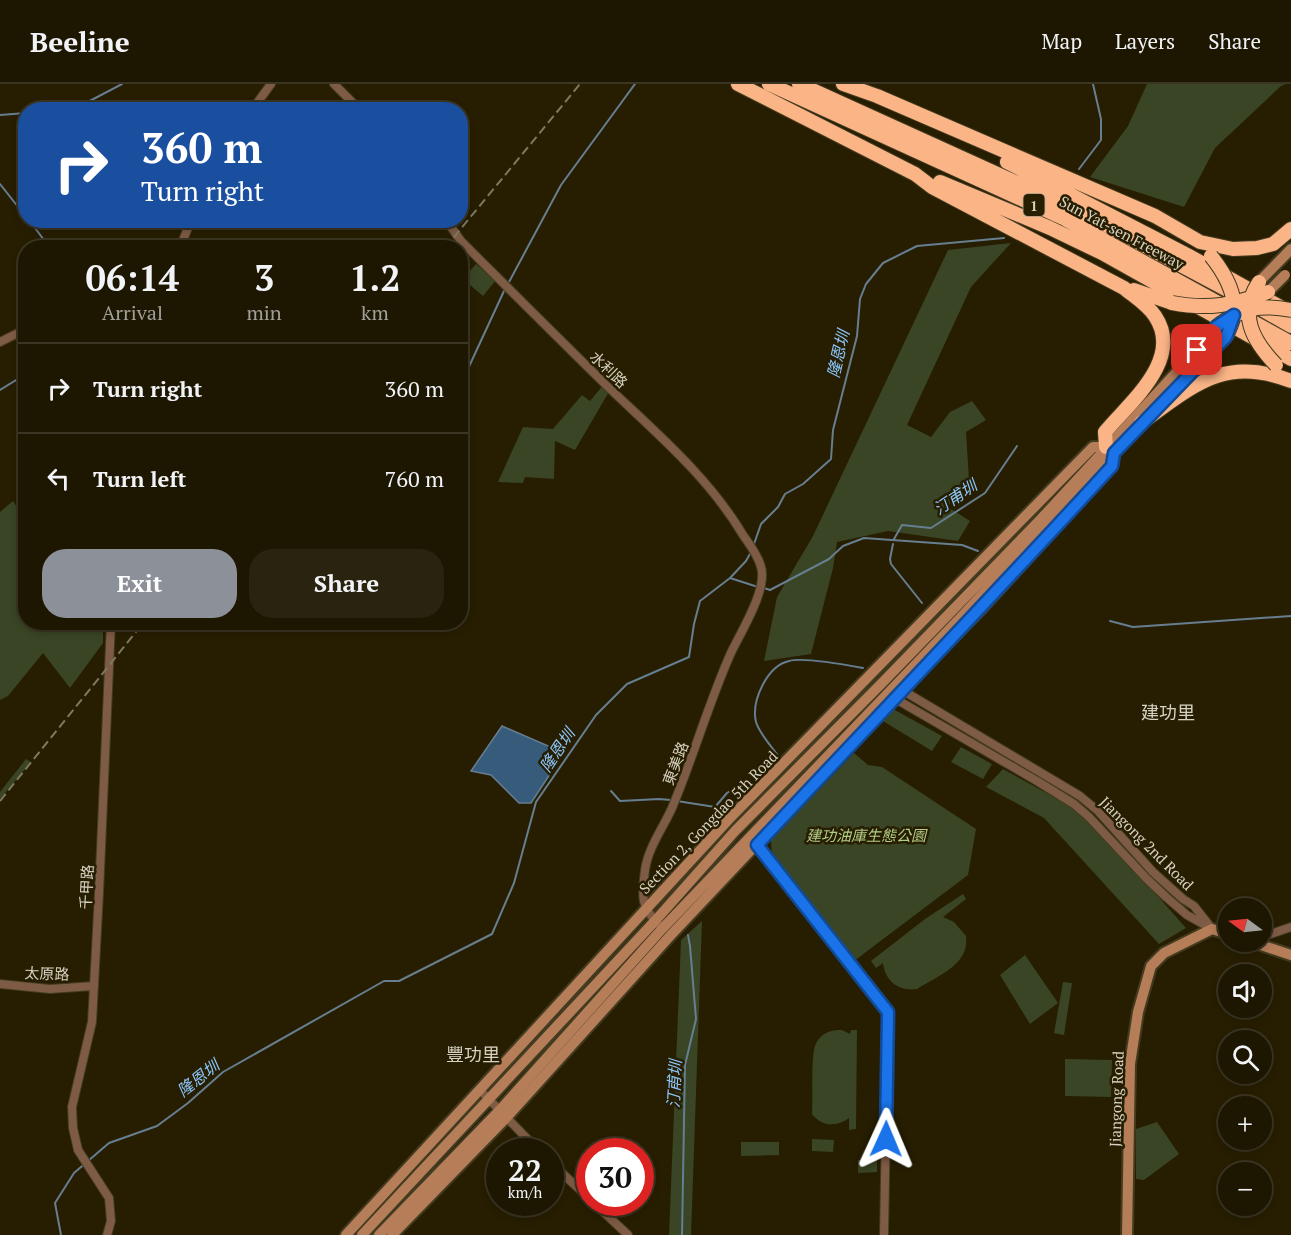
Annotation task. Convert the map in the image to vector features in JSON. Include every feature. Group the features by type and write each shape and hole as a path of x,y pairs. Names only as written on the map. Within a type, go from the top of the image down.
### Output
{"highway":[{"path":"738,84 915,174 1007,209 1071,238 1141,274 1291,358"},
{"name":"Sun Yat-sen Freeway","path":"769,84 1065,219 1291,343"},
{"name":"Sun Yat-sen Freeway","path":"799,84 1081,212 1214,282 1291,326"},
{"path":"843,84 877,96 1155,216 1200,242 1233,249 1257,248 1273,244 1291,229"},
{"path":"934,121 994,156 1191,257 1291,312"},
{"path":"915,174 932,187 1124,288 1144,303 1156,317 1162,330 1162,359 1155,373 1105,432 1110,450"},
{"path":"1155,216 1211,256 1243,307 1262,350 1276,364 1291,374"},
{"path":"1221,332 1264,287"},
{"path":"1124,288 1172,303 1291,312"},
{"path":"1141,423 1195,384 1217,375 1251,370 1291,381"}],"street":[{"path":"258,102 271,84"},
{"path":"334,84 352,102"},
{"name":"水利路","path":"468,249 674,448 723,502 756,554 762,568 762,582"},
{"path":"1264,287 1275,266 1291,249"},
{"path":"1264,287 1288,272"},
{"name":"Section 2, Gongdao 5th Road","path":"362,1235 489,1099 662,929 963,615 1197,350 1221,332"},
{"name":"Section 2, Gongdao 5th Road","path":"392,1235 503,1113 662,929 735,831 1041,519 1207,357 1221,332"},
{"path":"0,342 18,333"},
{"name":"Section 2, Gongdao 5th Road","path":"346,1235 729,819 1093,447 1110,450"},
{"name":"Section 2, Gongdao 5th Road","path":"662,929 757,845 982,608 1112,466 1110,450"},
{"name":"東美路","path":"645,910 645,876 648,857 674,801 729,658 762,582"},
{"name":"千甲路","path":"107,1235 111,1221 109,1198 78,1150 73,1128 72,1107 92,1022 111,630"},
{"path":"883,682 906,640"},
{"name":"Jiangong 2nd Road","path":"898,694 1074,804 1166,897 1187,915 1212,929"},
{"path":"757,845 888,1012 884,1235"},
{"path":"645,910 662,929"},
{"path":"1272,934 1291,927"},
{"path":"1212,929 1218,931"},
{"name":"Jiangong Road","path":"1127,1235 1130,1064 1138,1012 1151,966 1164,953 1212,929"},
{"path":"1272,949 1291,955"},
{"name":"太原路","path":"0,984 50,989 93,986"},
{"path":"480,1090 527,1138"},
{"name":"Section 2, Gongdao 5th Road","path":"379,1235 503,1113"},
{"path":"564,1175 576,1186"},
{"path":"608,1216 628,1235"}],"green space":[{"path":"1147,84 1286,84 1281,86 1215,148 1184,207 1090,177 1128,126"},
{"path":"1011,243 971,287 907,425 931,437 950,412 972,401 986,420 966,432 969,480 948,507 970,521 958,541 888,531 837,542 833,568 811,654 764,661 777,597 813,536 948,250"},
{"path":"476,264 496,280 483,296 468,283 468,273"},
{"path":"604,384 610,390 575,450 555,441 554,479 525,477 523,483 498,482 523,427 553,429 582,395 590,401"},
{"path":"13,501 18,508 18,630 102,630 103,632 103,643 70,688 43,653 8,696 0,700 0,512"},
{"path":"893,709 942,736 932,751 883,721"},
{"path":"961,747 992,764 983,779 951,762"},
{"name":"建功油庫生態公園","path":"854,753 868,765 882,767 976,829 968,875 854,961 820,915 772,859 771,840"},
{"path":"26,759 31,762 0,799 0,792"},
{"path":"1003,769 1085,814 1186,928 1159,944 1044,818 986,787"},
{"path":"963,894 966,899 943,917 954,922 966,936 966,946 958,962 917,989 904,989 894,984 887,975 883,963 876,968 871,961 925,919"},
{"path":"702,921 691,1235 669,1235 681,940"},
{"path":"1025,955 1058,1003 1030,1024 1000,975"},
{"path":"1063,982 1072,983 1064,1035 1054,1033"},
{"path":"842,1030 850,1034 851,1030 857,1030 856,1129 849,1130 849,1118 840,1123 830,1124 820,1121 812,1114 815,1046 819,1038 826,1033"},
{"path":"1065,1059 1112,1060 1111,1097 1065,1096"},
{"path":"1157,1122 1179,1154 1144,1180 1136,1179 1136,1129"},
{"path":"812,1139 834,1140 833,1152 812,1151"},
{"path":"741,1142 779,1142 779,1155 741,1156"},
{"path":"858,1160 877,1160 877,1172 858,1173"}],"water":[{"path":"502,726 553,748 545,764 552,771 531,803 519,803 491,775 471,771"}],"waterway":[{"path":"88,102 122,84"},
{"path":"509,282 561,185 635,84"},
{"name":"隆恩圳","path":"1079,169 1101,140 1101,119 1093,84"},
{"path":"0,115 18,114"},
{"path":"0,184 18,207"},
{"path":"35,228 44,240"},
{"name":"隆恩圳","path":"753,547 761,524 778,507 785,494 803,484 831,459 833,430 857,336 860,299 866,284 883,263 917,246 1004,238"},
{"path":"468,369 504,291"},
{"path":"0,390 18,379"},
{"name":"汀甫圳","path":"894,539 902,525 931,528 985,493 1017,446"},
{"path":"764,588 770,590 829,559 843,546 864,538 962,545 978,551"},
{"name":"汀甫圳","path":"893,544 891,564 922,603"},
{"name":"隆恩圳","path":"61,1235 55,1203 74,1173 109,1143 157,1126 188,1103 223,1072 384,981 399,981 492,934 514,883 536,802 596,715 627,684 689,657 700,601 730,578 751,552"},
{"path":"730,578 758,587"},
{"path":"1110,621 1133,627 1291,616"},
{"name":"汀甫圳","path":"779,757 760,731 755,714 762,685 774,670 781,664 796,660 863,668"},
{"path":"677,801 715,807 727,793 735,788 747,791"},
{"path":"611,791 620,801 671,800"},
{"name":"汀甫圳","path":"682,1235 685,1065 696,1019 688,935"}],"railway":[{"path":"468,220 580,84"},
{"path":"452,240 461,228"},
{"path":"0,801 138,630"}],"district":[{"name":"建功里","path":"1168,712"},
{"name":"豐功里","path":"473,1054"}],"route":[{"path":"886,1139 888,1012 757,845 894,698 982,608 1112,466 1114,453 1226,337 1234,315 1216,327 1197,350"}]}
